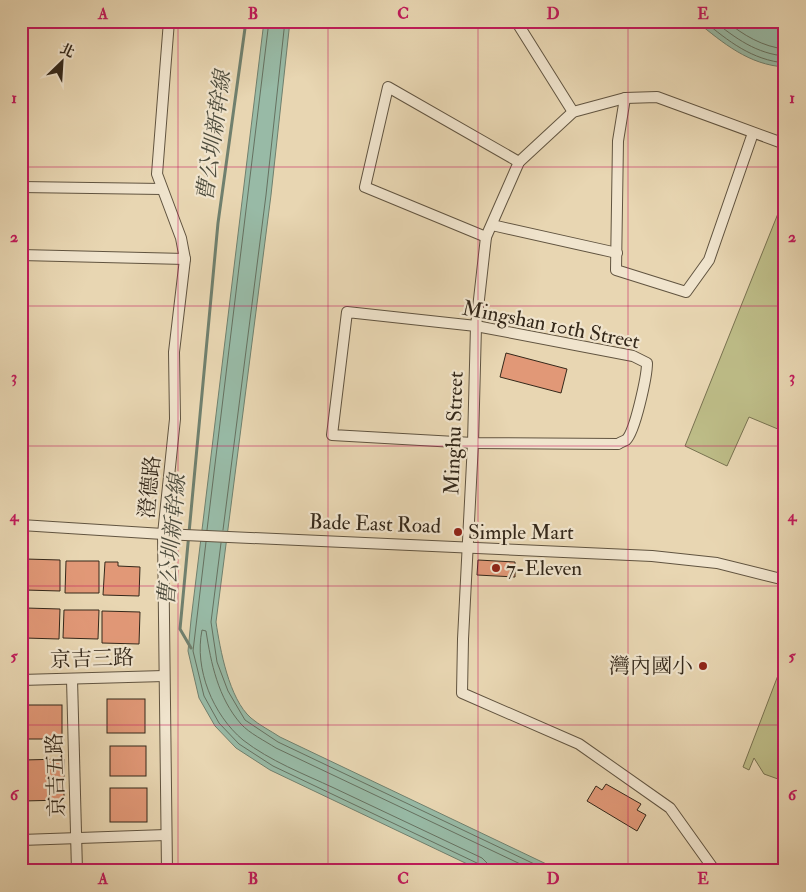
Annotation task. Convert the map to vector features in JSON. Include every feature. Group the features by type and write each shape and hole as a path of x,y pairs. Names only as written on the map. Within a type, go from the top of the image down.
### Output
{"street":[{"path":"21,32 22,21"},
{"name":"澄德路","path":"167,871 164,534 176,419 174,352 185,259 181,238 157,174 156,162 169,21"},
{"path":"516,21 573,112"},
{"path":"486,237 364,187 388,87 520,162"},
{"name":"Minghu Street","path":"715,871 670,808 579,744 462,693 476,326 486,237 520,162 573,112 625,98 657,97 785,144"},
{"path":"625,98 618,141 616,270 686,292 708,260 753,133"},
{"path":"21,187 162,189"},
{"path":"492,225 617,253"},
{"path":"21,255 185,259"},
{"name":"Mingshan 10th Street","path":"347,312 476,326 633,356 647,363 647,369 627,439 618,444 473,443 332,435 347,312"},
{"name":"Bade East Road","path":"21,525 164,534 468,546 661,557 717,563 785,580"},
{"name":"京吉三路","path":"21,680 164,676"},
{"name":"京吉五路","path":"72,679 77,871"},
{"path":"21,840 77,840 166,835"}],"shaded area":[{"path":"779,211 785,214 785,432 749,417 727,466 685,446"},
{"path":"785,657 785,773 778,779 764,774 754,758 749,770 743,767"}],"water":[{"path":"264,21 290,21 271,195 216,622 223,659 231,686 243,710 261,726 280,737 561,871 482,871 270,770 236,748 215,726 199,698 188,651"},
{"path":"696,21 785,21 785,67 760,62 748,57 727,45"}],"building":[{"path":"506,353 567,369 561,393 500,377"},
{"path":"26,559 60,560 60,591 25,590"},
{"name":"7-Eleven","path":"478,560 515,562 515,577 477,575"},
{"path":"66,561 99,561 99,593 65,593"},
{"path":"105,562 118,562 118,566 140,567 139,596 103,595"},
{"path":"26,608 60,609 59,639 25,638"},
{"path":"64,610 99,610 98,639 63,638"},
{"path":"102,611 140,612 139,644 102,643"},
{"path":"107,699 145,699 145,733 107,733"},
{"path":"24,705 62,705 62,739 24,739"},
{"path":"110,746 146,746 146,776 110,776"},
{"path":"64,759 64,800 23,801 23,760"},
{"path":"606,784 641,804 637,810 646,815 637,831 587,801 596,786 602,790"},
{"path":"110,788 147,788 147,822 110,822"}],"waterway":[{"name":"曹公圳新幹線","path":"191,648 180,629 218,223 246,21"}],"place":[{"name":"Simple Mart","path":"458,532"},
{"name":"7-Eleven","path":"496,568"},
{"name":"灣內國小","path":"703,666"}]}
